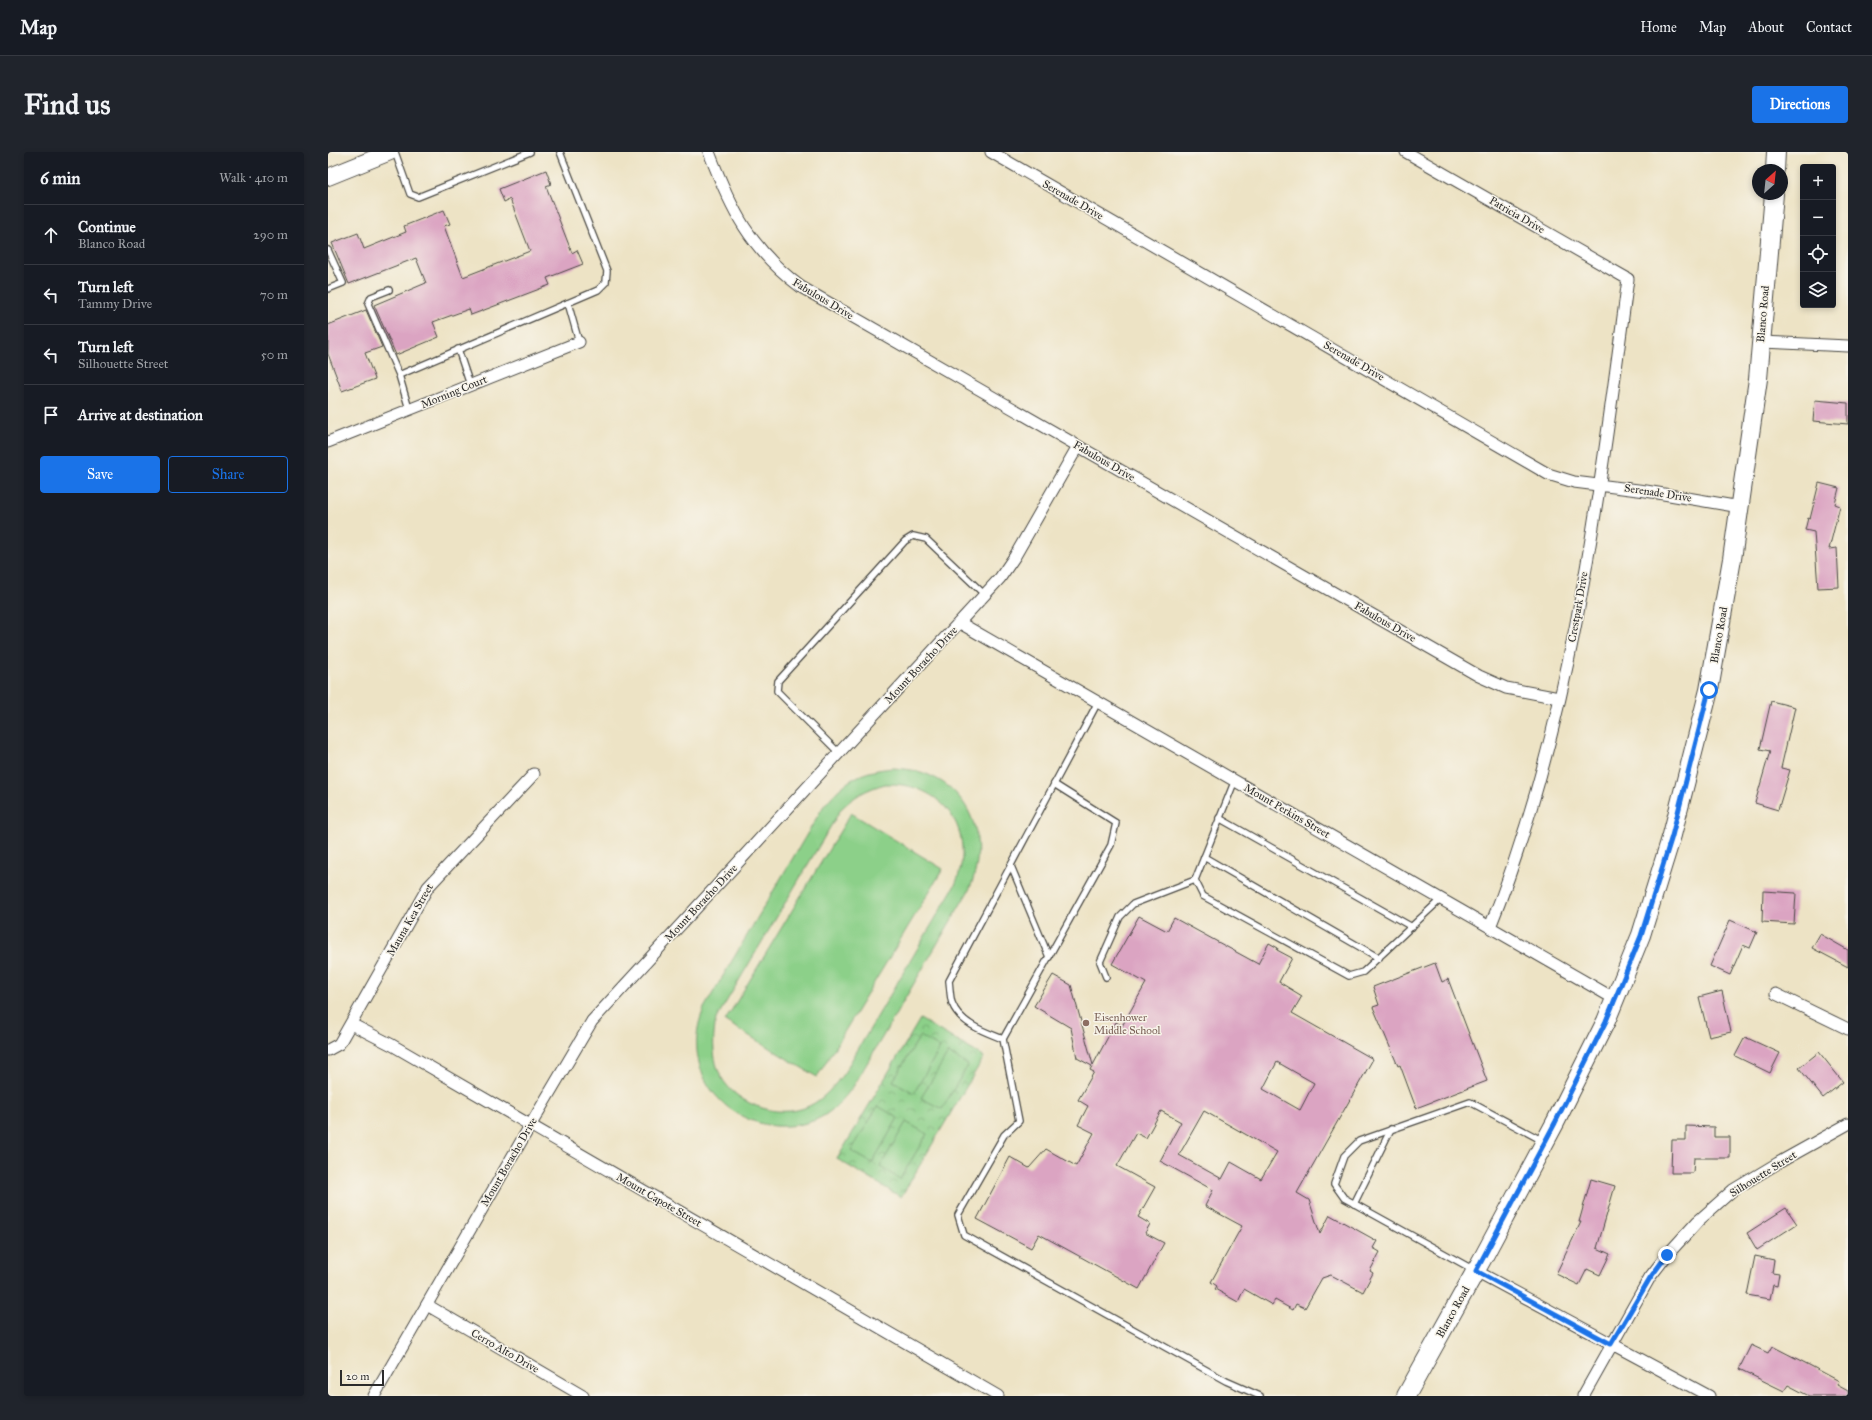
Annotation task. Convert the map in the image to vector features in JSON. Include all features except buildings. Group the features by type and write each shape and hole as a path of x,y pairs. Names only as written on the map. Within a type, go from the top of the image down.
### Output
{"main road":[{"path":"328,176 374,155 390,152"},
{"path":"1775,164 1776,152"},
{"name":"Blanco Road","path":"1406,1396 1476,1271 1545,1142 1606,1021 1641,936 1680,805 1709,690 1740,507 1758,379 1773,200"}],"street":[{"name":"Fabulous Drive","path":"709,152 726,195 739,220 754,243 772,263 801,287 1479,676 1506,688 1559,698"},
{"name":"Serenade Drive","path":"991,152 1548,474 1574,482 1646,491 1740,507"},
{"name":"Patricia Drive","path":"1406,152 1628,279"},
{"name":"Crestpark Drive","path":"1490,927 1518,852 1538,785 1567,667 1600,485 1628,279"},
{"name":"Morning Court","path":"328,442 579,342"},
{"path":"1761,342 1848,346"},
{"name":"Mount Boracho Drive","path":"374,1396 592,1021 1000,578 1015,556 1078,446"},
{"name":"Mount Perkins Street","path":"960,623 1615,999"},
{"name":"Mauna Kea Street","path":"351,1024 428,887 534,774"},
{"path":"1776,994 1848,1029"},
{"path":"328,1050 339,1044 351,1024"},
{"name":"Mount Capote Street","path":"351,1024 392,1045 998,1396"},
{"name":"Silhouette Street","path":"1582,1396 1650,1278 1667,1255 1698,1221 1733,1190 1848,1124"},
{"path":"1476,1271 1709,1396"},
{"name":"Cerro Alto Drive","path":"427,1305 583,1396"}],"lane":[{"path":"395,152 410,194 418,197 530,152"},
{"path":"399,374 598,290 606,282 607,271 560,152"},
{"path":"328,250 343,283 328,289"},
{"path":"389,290 371,297 368,304 399,374 409,409"},
{"path":"568,302 579,342"},
{"path":"458,349 470,385"},
{"path":"839,753 777,691 778,681 905,541 913,536 926,540 985,595"},
{"path":"1002,1039 978,1028 960,1016 952,1003 949,981 1098,702"},
{"path":"1106,976 1100,962 1120,917 1133,904 1194,880 1235,780"},
{"path":"1054,784 1116,823 1111,845 1002,1039 1019,1121 1004,1135 958,1215 964,1235 1226,1381 1260,1396"},
{"path":"1220,818 1412,927"},
{"path":"1204,857 1379,958"},
{"path":"1011,866 1049,957"},
{"path":"1194,880 1203,896 1349,976 1363,972 1441,899"},
{"path":"1476,1271 1344,1198 1334,1184 1344,1156 1358,1141 1470,1102 1545,1142"},
{"path":"1354,1204 1391,1129"}],"green space":[{"path":"881,769 908,769 922,772 946,785 959,796 968,810 974,825 977,841 975,874 969,890 853,1087 833,1109 820,1118 808,1123 795,1125 775,1126 757,1122 741,1116 727,1106 715,1094 705,1080 699,1064 697,1047 698,1028 701,1015 823,807 845,784 861,775","holes":["885,784 906,786 924,791 939,801 950,814 958,829 962,846 961,865 955,885 844,1073 824,1096 809,1106 797,1110 770,1110 756,1106 733,1092 724,1082 718,1070 714,1044 716,1019 841,809 851,800 872,788"]},
{"path":"851,813 943,869 817,1077 725,1021"},
{"path":"920,1019 984,1057 901,1197 837,1159"},
{"path":"920,1036 940,1048 914,1093 893,1081"},
{"path":"948,1053 968,1065 942,1109 921,1098"},
{"path":"878,1106 898,1118 872,1163 851,1151"},
{"path":"906,1122 927,1134 900,1179 880,1167"}],"place":[{"name":"Eisenhower Middle School","path":"1086,1023"}],"route":[{"path":"1667,1255 1650,1278 1611,1344 1476,1271 1555,1123 1606,1021 1641,936 1672,836 1709,690"}]}
